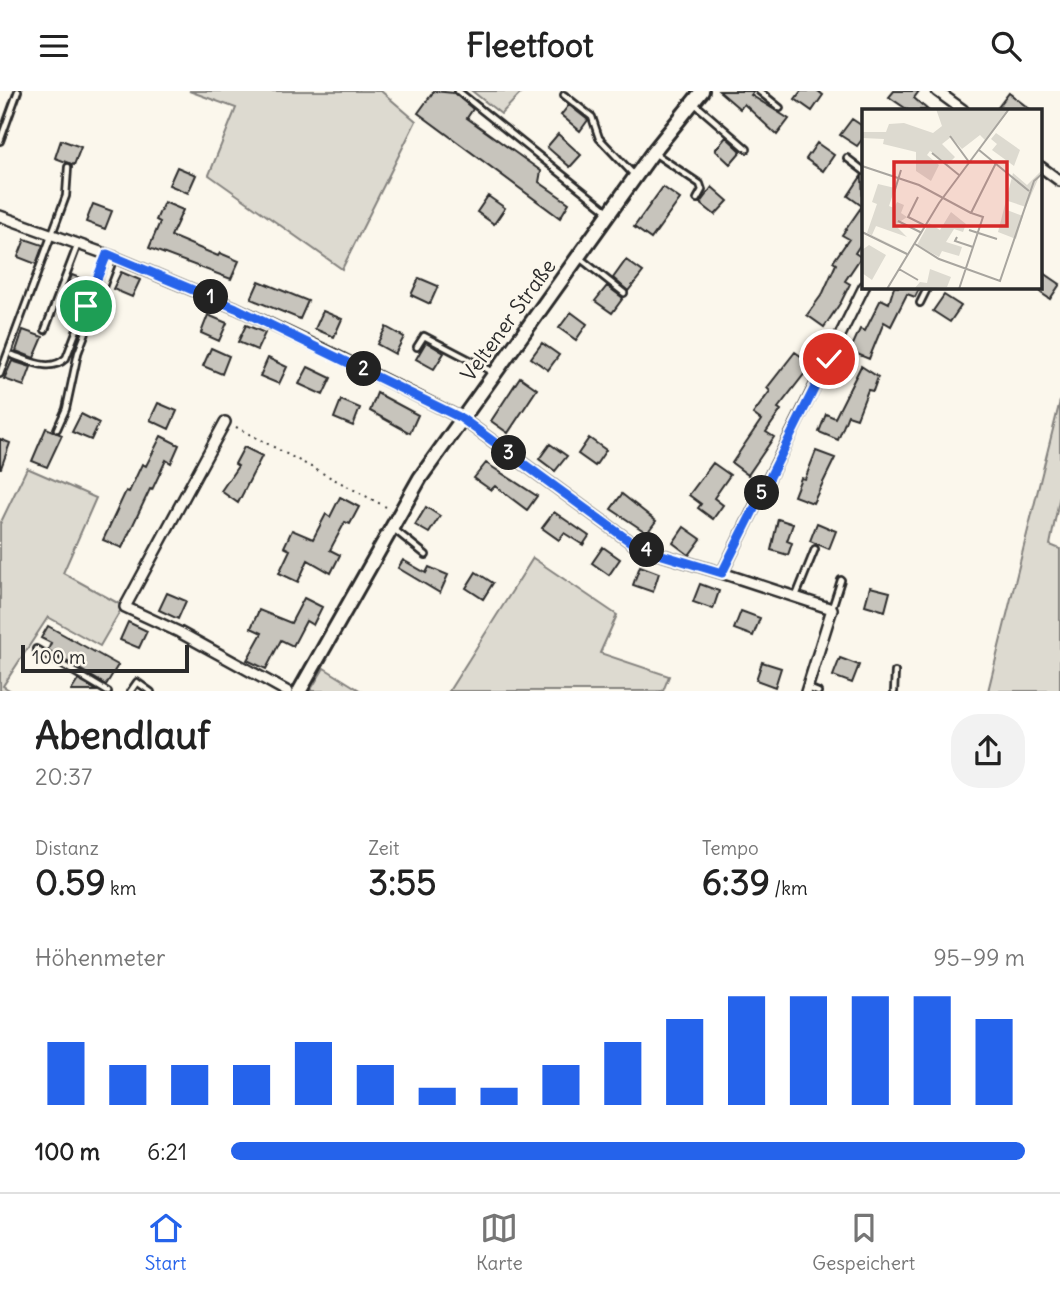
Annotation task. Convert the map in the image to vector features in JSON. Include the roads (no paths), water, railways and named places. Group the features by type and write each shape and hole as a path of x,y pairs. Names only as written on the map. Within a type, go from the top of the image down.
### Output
{"main road":[{"name":"Veltener Straße","path":"299,691 391,527 461,418 653,152 699,94"}],"street":[{"path":"937,91 953,107"},
{"path":"1042,169 1060,181"},
{"path":"0,216 78,243 236,308 461,418 639,548 832,609 807,690"},
{"path":"722,573 863,289"},
{"path":"225,422 125,607 179,632 288,691"}],"lane":[{"path":"0,141 18,91"},
{"path":"458,91 609,213"},
{"path":"759,91 780,108"},
{"path":"699,94 747,149"},
{"path":"564,95 592,117 598,138 635,177"},
{"path":"653,152 700,184 702,190 697,198"},
{"path":"847,158 862,169"},
{"path":"0,374 66,196 68,167"},
{"path":"45,330 78,243"},
{"path":"12,355 46,366 59,365 66,359 110,256"},
{"path":"57,429 66,409 78,353 110,256"},
{"path":"577,257 624,293"},
{"path":"920,303 927,289"},
{"path":"417,347 425,336 493,372"},
{"path":"391,527 426,555"},
{"path":"795,597 815,549"},
{"path":"832,609 841,580"},
{"path":"36,649 108,691"},
{"path":"894,691 895,672"},
{"path":"130,691 137,682 151,691"},
{"path":"807,690 818,691"}]}
